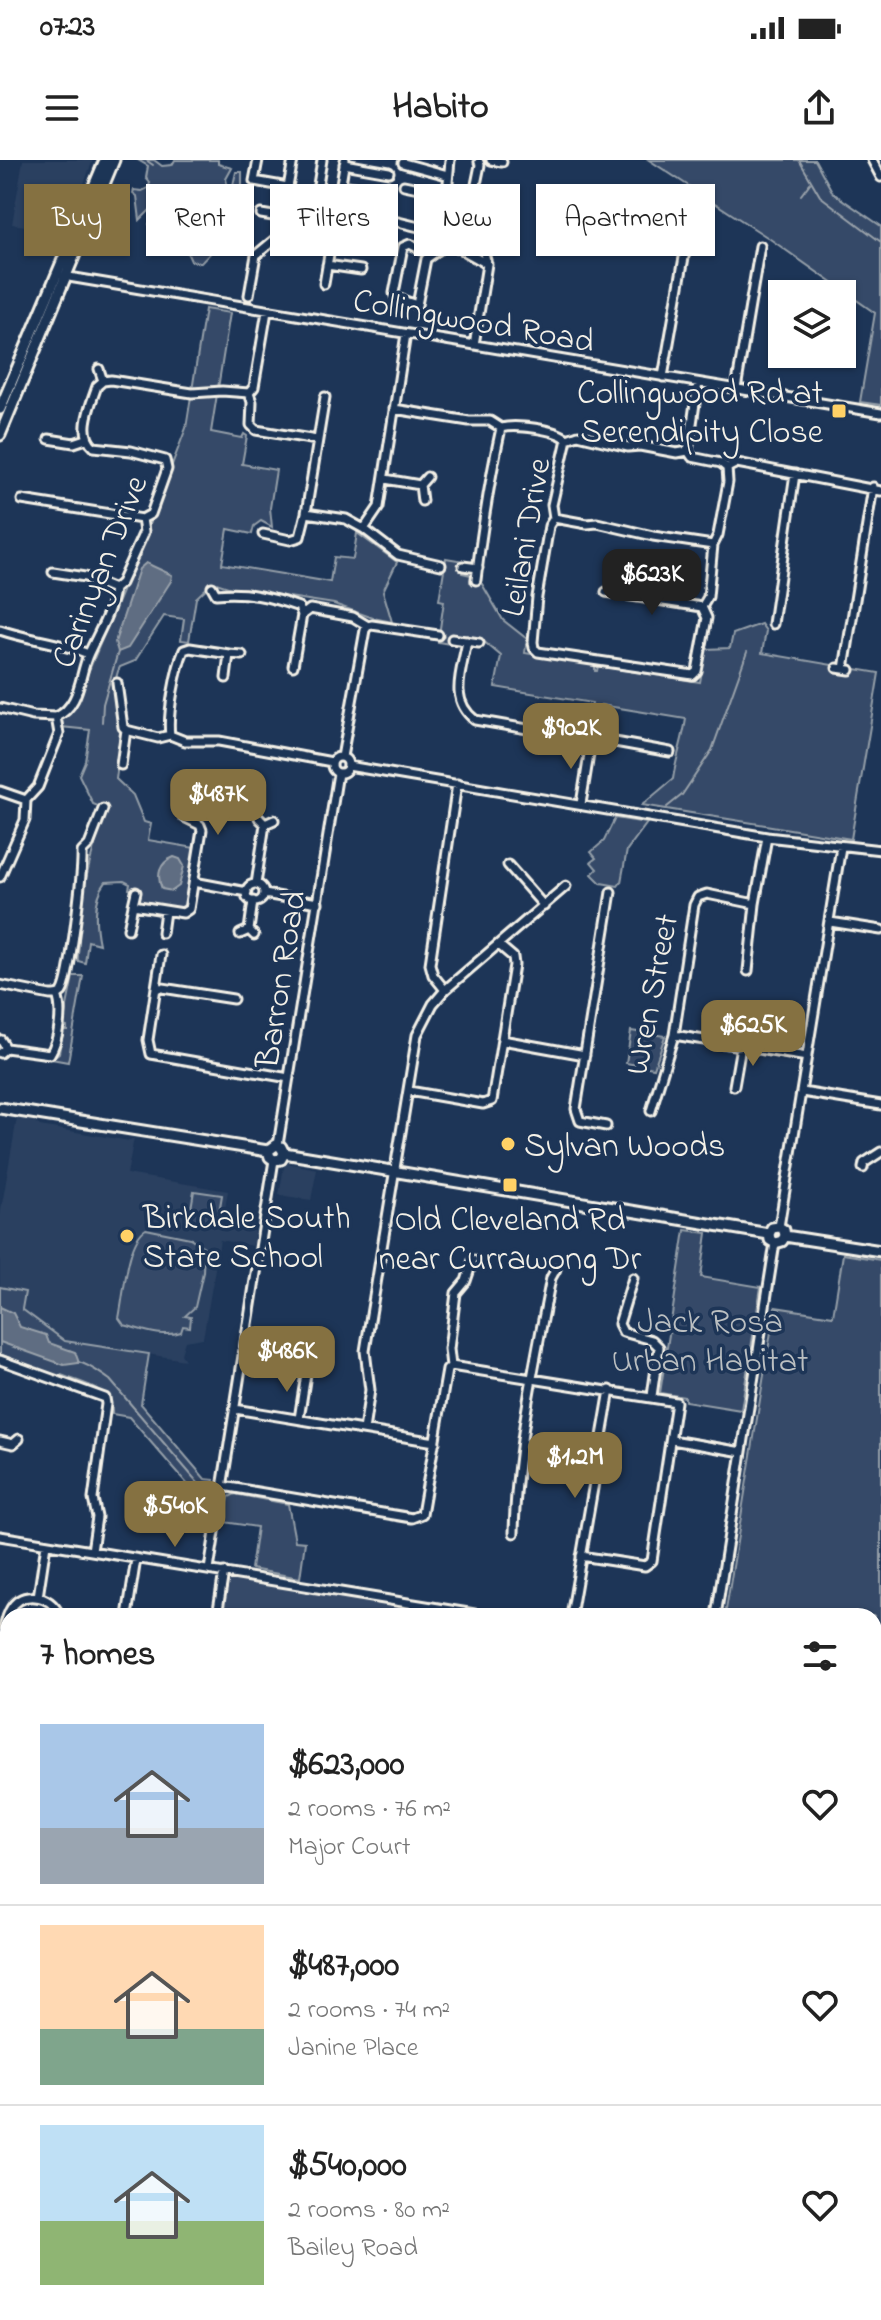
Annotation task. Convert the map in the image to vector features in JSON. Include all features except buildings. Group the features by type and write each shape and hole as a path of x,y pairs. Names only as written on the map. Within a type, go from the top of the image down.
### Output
{"main road":[{"path":"0,435 105,160"},
{"path":"0,408 114,160"},
{"path":"0,1108 281,1159 281,1149 393,1172 769,1234"},
{"path":"779,1227 784,1230 785,1236 775,1243 770,1240 769,1234 772,1228 779,1227"},
{"path":"785,1236 881,1251"}],"street":[{"path":"258,160 254,181 271,184"},
{"path":"289,184 293,160"},
{"path":"318,184 322,160"},
{"path":"447,184 450,160"},
{"path":"491,160 502,162"},
{"path":"872,160 881,177"},
{"path":"476,184 479,161"},
{"path":"341,184 344,162 389,172"},
{"path":"403,163 447,175"},
{"path":"404,185 414,187"},
{"path":"261,214 270,216"},
{"path":"410,244 430,254 426,259 417,305 396,298 394,293 403,247 410,244"},
{"path":"249,295 256,255 270,245"},
{"path":"736,389 760,246"},
{"path":"324,284 328,256"},
{"path":"471,256 487,264"},
{"path":"474,345 487,264 485,256"},
{"path":"663,377 684,256"},
{"path":"327,265 361,270"},
{"name":"Collingwood Road","path":"62,276 881,413"},
{"path":"249,393 254,387 267,311"},
{"path":"364,529 379,507 406,334"},
{"path":"99,369 103,381 192,393 249,393"},
{"name":"Carinyan Drive","path":"0,877 25,820 26,800 38,787 59,734 56,717 69,708 88,654 112,603 114,589 121,583 144,532 142,519 151,514 167,469 165,460 131,451 94,447 86,439 90,407 97,386 103,381"},
{"path":"698,383 688,451 692,457 721,463 727,468 737,463 877,489 844,669"},
{"path":"249,393 252,402 251,425 256,430 317,440"},
{"path":"263,534 297,539 306,513 325,397"},
{"path":"0,408 14,401"},
{"path":"394,409 469,421 490,421 501,428"},
{"path":"501,428 513,424 560,433 567,439 578,435 628,447 637,445 677,453 688,451"},
{"path":"476,580 486,504 501,428"},
{"path":"49,439 74,443 86,439"},
{"name":"Leilani Drive","path":"567,439 552,505 554,518 549,526 537,597 533,642 538,652 689,676 697,671 707,618 702,607 708,597 713,545 718,535 728,482 727,468"},
{"path":"773,624 795,474"},
{"path":"422,501 420,485 427,477"},
{"path":"385,479 420,485"},
{"path":"22,500 142,519"},
{"path":"306,513 346,519 398,555 441,565"},
{"path":"554,518 713,545"},
{"path":"463,566 478,568"},
{"path":"53,572 85,577 114,589"},
{"path":"214,594 233,592 268,596 299,607 302,615 293,666"},
{"path":"606,592 702,607"},
{"path":"302,615 310,609 353,617 368,626 438,635"},
{"path":"3,620 0,630 20,637 59,643 88,654"},
{"path":"342,757 368,626"},
{"path":"452,639 479,643"},
{"path":"467,641 457,695 464,711 475,720 591,742 604,740 670,752"},
{"path":"170,735 177,677 184,650 190,648 242,655"},
{"path":"226,678 229,654"},
{"path":"117,683 126,730 158,738 170,735 180,741 219,741 332,762 342,757"},
{"path":"0,708 33,716 56,717"},
{"path":"121,765 126,730"},
{"path":"581,804 591,742"},
{"path":"332,762 332,769 338,773 345,771 347,761 342,757"},
{"path":"348,766 767,837 881,850"},
{"name":"Barron Road","path":"281,1149 289,1078 338,773"},
{"path":"445,990 433,975 430,964 457,784"},
{"path":"0,791 26,800"},
{"path":"0,985 57,995 62,991 71,961 71,941 83,867 82,852 89,845 103,809"},
{"path":"133,905 183,913 188,911 202,830 194,821 184,817"},
{"path":"256,884 266,821"},
{"path":"748,971 755,904 767,837"},
{"path":"779,1227 841,847"},
{"path":"508,865 544,906"},
{"path":"194,882 247,892"},
{"path":"256,884 264,894"},
{"path":"256,884 250,886 247,897 253,901 259,900 264,894"},
{"path":"364,1430 370,1390 365,1351 417,1035 429,1011 445,990 500,946 566,886"},
{"path":"128,929 136,892"},
{"path":"606,1126 580,1121 576,1109 611,892"},
{"path":"264,894 318,903"},
{"name":"Wren Street","path":"651,1111 674,1035 694,905 698,897 707,894 755,904"},
{"path":"248,933 253,901"},
{"path":"162,933 165,911"},
{"path":"830,922 881,930"},
{"path":"409,1091 483,1104 492,1101 514,965 513,957 500,946"},
{"path":"161,955 148,1040 151,1054 289,1078"},
{"path":"156,987 233,999"},
{"path":"2,1047 50,1054 54,1048 60,1007 57,995"},
{"path":"674,1035 807,1057"},
{"path":"502,1040 585,1055"},
{"path":"734,1086 741,1046"},
{"path":"802,1092 881,1105"},
{"path":"863,1168 864,1163 881,1152"},
{"path":"209,1570 271,1156"},
{"path":"717,1608 775,1243"},
{"path":"223,1486 418,1517 425,1509 447,1370 451,1366 449,1349 456,1293 466,1281 473,1260"},
{"path":"514,1533 515,1493 533,1378 551,1278 556,1269"},
{"path":"633,1278 619,1324 623,1332 652,1340 659,1347 652,1396"},
{"path":"0,1360 105,1398 93,1499 97,1517 92,1551"},
{"path":"451,1366 676,1402 652,1561 645,1566 581,1556"},
{"path":"299,1419 306,1374"},
{"path":"572,1608 610,1390"},
{"path":"235,1409 435,1442"},
{"path":"672,1440 742,1452"},
{"path":"0,1441 16,1444"},
{"path":"0,1536 438,1608"},
{"path":"41,1598 46,1544"},
{"path":"128,1608 136,1559"},
{"path":"218,1608 224,1572"},
{"path":"11,1608 24,1598 41,1598 55,1608"},
{"path":"414,1604 414,1608"}],"shaded area":[{"path":"23,160 93,160 84,184 24,184 24,226 12,224"},
{"path":"146,563 172,575 171,581 128,648 118,652 115,642 139,569"},
{"path":"174,857 180,859 184,866 179,886 172,891 162,889 160,870"},
{"name":"Birkdale South State School","path":"17,1118 40,1126 130,1141 134,1138 127,1174 228,1191 222,1227 255,1231 253,1246 220,1240 203,1338 185,1341 181,1354 185,1360 65,1341 22,1309 0,1287 0,1216"},
{"path":"287,1163 317,1169 311,1200 279,1195"},
{"path":"0,1307 13,1313 20,1327 46,1335 49,1343 75,1352 79,1363 64,1365 0,1342"}],"green space":[{"path":"138,160 154,160 162,166 172,165 175,160 218,160 218,164 232,168 226,179 227,184 150,184 146,178 148,166"},
{"path":"649,160 815,160 833,193 881,226 881,405 860,402 875,313 856,300 856,280 828,280 715,203 715,184 686,184"},
{"path":"236,172 242,172 242,184 233,184"},
{"path":"146,189 146,214 140,220 137,196 133,193 134,190"},
{"path":"189,256 208,256 201,263 191,261"},
{"path":"205,309 230,313 211,432 242,438 244,434 247,436 242,464 276,470 270,508 272,527 261,521 254,526 252,534 228,529 222,564 330,582 334,557 353,559 357,533 397,562 383,591 392,622 334,604 231,588 213,582 196,598 189,641 181,640 184,619 164,616 135,661 120,667 117,674 116,698 125,730 116,779 133,795 144,822 151,824 148,840 195,848 186,904 179,908 138,901 139,891 129,889 130,884 124,881 106,882 97,904 99,944 88,941 85,963 78,961 81,909 91,858 107,810 93,804 79,775 85,761 90,730 61,727 58,717 72,711 186,428"},
{"path":"446,558 464,561 462,573 471,575 470,582 482,584 503,620 527,639 525,653 595,665 595,671 598,666 700,682 706,649 730,648 733,634 761,624 766,631 762,653 879,673 851,839 642,805 673,779 686,719 601,705 595,732 588,731 592,703 495,687 501,656 482,640 452,635 450,644 438,642 444,601 439,600"},
{"path":"615,818 647,823 627,850 618,886 601,883 592,874 597,869 591,862 596,858 591,852 604,841"},
{"path":"73,976 83,976 68,1062 51,1059 59,1053 63,1030 67,1030 63,1026"},
{"path":"631,1031 665,1036 654,1068 626,1063"},
{"path":"194,1191 222,1195 217,1225 189,1220"},
{"path":"146,1229 190,1238 204,1247 203,1272 195,1307 185,1316 191,1317 190,1327 183,1326 181,1332 160,1334 146,1331 124,1325 119,1318 130,1256 134,1244"},
{"name":"Jack Rosa Urban Habitat","path":"685,1230 707,1233 701,1277 761,1287 741,1410 685,1401 685,1397 660,1393"},
{"path":"843,1254 881,1260 881,1608 726,1608 775,1307 833,1316"},
{"path":"0,1287 25,1292 22,1309 65,1341 149,1354 141,1404 205,1479 214,1480 211,1503 202,1501 129,1417 112,1414 108,1398 102,1392 61,1375 60,1379 0,1354"},
{"path":"235,1494 288,1504 295,1541 305,1542 300,1578 251,1569 257,1527 224,1522 229,1497"},
{"path":"224,1572 414,1604 413,1608 218,1608"}],"waterway":[{"path":"146,160 153,165"},
{"path":"799,160 820,196 881,242"},
{"path":"801,195 810,183"},
{"path":"102,722 103,704 118,652"},
{"path":"667,807 682,795 712,750 747,652"},
{"path":"78,1362 110,1380 211,1495"}],"place":[{"name":"Collingwood Rd at Serendipity Close","path":"839,411"},
{"name":"Sylvan Woods","path":"508,1144"},
{"name":"Old Cleveland Rd near Currawong Dr","path":"510,1185"},
{"name":"Birkdale South State School","path":"127,1236"}]}
